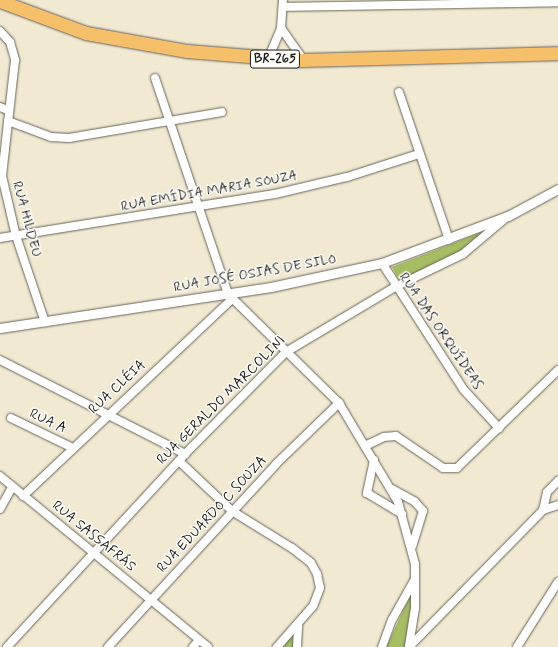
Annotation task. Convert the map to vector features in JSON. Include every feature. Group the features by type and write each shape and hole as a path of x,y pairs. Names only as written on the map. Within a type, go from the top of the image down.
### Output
{"highway":[{"name":"BR-265","path":"0,1 72,28 132,43 268,59 303,60 558,53"}],"street":[{"path":"268,59 281,28 283,3 476,1 558,2"},
{"path":"281,28 303,60"},
{"name":"RUA HILDEU","path":"0,31 14,52 4,109 8,121 1,177 16,236 45,322"},
{"path":"155,78 230,296 338,401 367,445 392,490 402,514 412,546 416,579 410,647"},
{"path":"399,92 449,240"},
{"path":"8,121 59,138 170,122 222,112"},
{"name":"RUA EMÍDIA MARIA SOUZA","path":"0,238 199,209 347,177 419,154"},
{"name":"RUA GERALDO MARCOLINI","path":"8,647 93,552 178,461 286,352 395,287 463,254 508,216 558,189"},
{"name":"RUA JOSÉ OSIAS DE SILO","path":"0,328 230,296 382,263 449,240 508,216"},
{"name":"RUA DAS ORQUÍDEAS","path":"382,263 395,287 464,390 499,428"},
{"name":"RUA CLÉIA","path":"23,496 230,296"},
{"path":"0,360 108,413 185,454"},
{"path":"367,445 384,437 396,436 438,465 453,470 499,428 558,370"},
{"name":"RUA EDUARDO C SOUZA","path":"108,647 232,511 338,401"},
{"name":"RUA A","path":"11,418 73,448"},
{"path":"374,460 367,493 402,514"},
{"path":"178,461 232,511 311,563 320,588 313,606 298,625 277,647"},
{"name":"RUA SASSAFRÁS","path":"0,476 208,647"},
{"path":"543,510 547,492 558,481"},
{"path":"0,508 12,487"},
{"path":"392,490 415,502 423,512 412,546"},
{"path":"410,647 543,510 558,505"},
{"path":"382,647 392,620 416,579"},
{"path":"517,647 558,582"},
{"path":"297,647 298,625"},
{"path":"193,647 199,640"}],"green space":[{"path":"482,232 484,236 466,249 400,282 392,267"},
{"path":"412,592 413,610 406,647 386,647"},
{"path":"294,632 293,647 281,647"}]}
